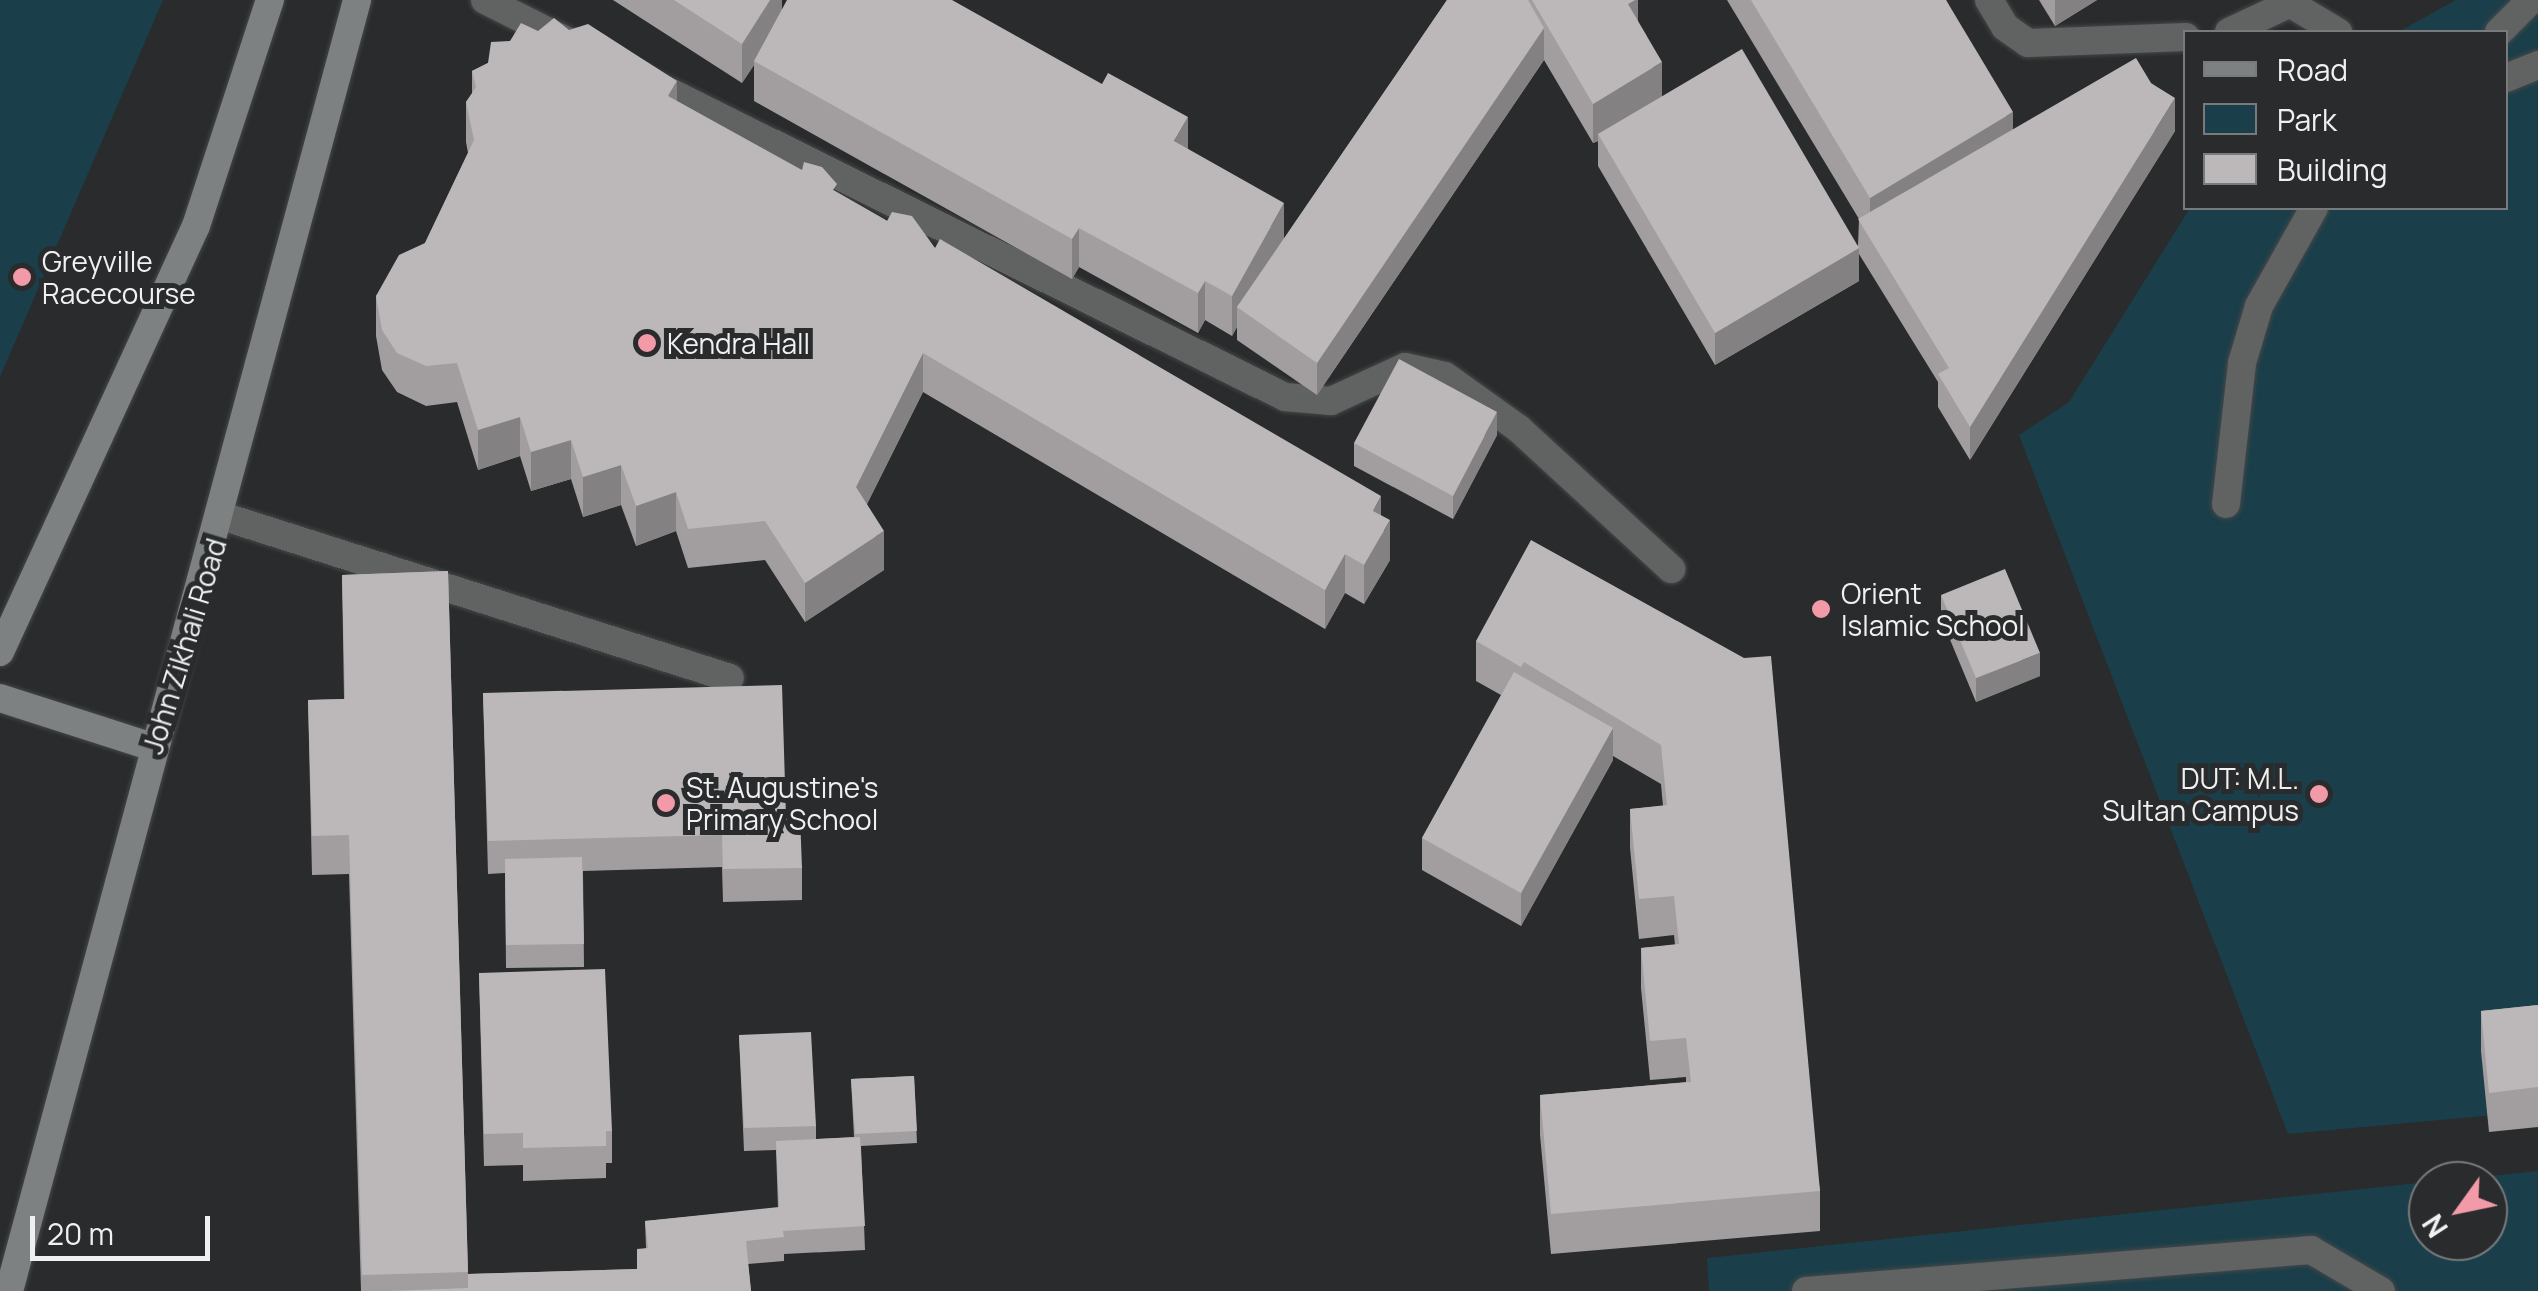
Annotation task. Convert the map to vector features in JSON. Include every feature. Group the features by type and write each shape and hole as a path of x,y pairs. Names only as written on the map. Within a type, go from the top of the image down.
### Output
{"main road":[{"path":"0,652 196,226 270,0"},
{"name":"John Zikhali Road","path":"9,1291 153,748 222,516 357,0"},
{"path":"0,698 153,748"}],"lane":[{"path":"484,0 1285,398 1331,400 1405,367 1445,376 1519,429 1671,568"},
{"path":"1989,0 2006,27 2028,43 2183,36"},
{"path":"2501,30 2531,0"},
{"path":"2233,30 2294,2 2335,30"},
{"path":"2508,77 2538,66"},
{"path":"2226,504 2242,364 2259,306 2313,210"},
{"path":"222,516 730,678"},
{"path":"1806,1291 2311,1250 2381,1291"}],"green space":[{"name":"Greyville Racecourse","path":"0,0 163,0 0,377"},
{"name":"DUT: M.L. Sultan Campus","path":"2456,0 2538,0 2538,1111 2288,1134 2019,435 2069,402 2189,210 2508,210 2508,30 2402,30"},
{"path":"2538,1171 2538,1291 1709,1291 1707,1258 2408,1184 2408,1261 2508,1261 2508,1174"}],"building":[{"path":"674,0 770,0 742,44"},
{"path":"787,0 952,0 1102,84 1108,73 1188,117 1174,141 1284,203 1232,296 1205,281 1198,293 1079,228 1072,239 754,61"},
{"path":"1447,0 1528,0 1544,28 1317,363 1237,307"},
{"path":"1532,0 1635,0 1628,4 1662,62 1593,104"},
{"path":"1751,0 1946,0 2013,112 1870,198"},
{"name":"Kendra Hall","path":"554,18 569,30 588,24 677,81 668,96 802,170 804,162 822,167 837,184 833,190 887,221 892,212 912,216 935,248 940,239 1381,496 1373,511 1390,520 1364,565 1345,554 1325,590 923,353 856,487 884,531 805,583 765,521 688,529 676,492 636,506 621,465 583,477 571,440 531,452 520,417 478,430 457,363 426,366 397,353 382,330 376,296 399,255 425,243 474,140 466,102 476,87 472,71 488,63 491,42 510,41 521,23 538,31"},
{"path":"1742,49 1859,248 1715,333 1598,134"},
{"path":"2136,58 2151,83 2175,98 1970,427 1938,374 1949,368 1858,219"},
{"path":"1399,359 1497,412 1453,496 1354,443"},
{"path":"1531,540 1744,658 1771,656 1820,1191 1551,1214 1540,1095 1691,1082 1686,1038 1650,1041 1641,948 1679,944 1674,896 1639,899 1630,809 1667,805 1661,745 1524,662 1521,667 1476,641"},
{"path":"2005,569 2040,653 1976,678 1941,595"},
{"path":"448,571 468,1272 362,1275 349,835 312,836 308,700 345,699 342,575"},
{"path":"1514,672 1613,728 1521,893 1422,838"},
{"path":"782,685 786,817 800,816 802,868 723,869 722,835 488,841 483,693"},
{"path":"582,857 584,944 506,945 505,859"},
{"path":"605,969 612,1131 606,1131 606,1146 523,1148 523,1133 484,1134 479,973"},
{"path":"2538,1005 2538,1087 2489,1093 2481,1011"},
{"path":"811,1032 816,1126 744,1128 739,1035"},
{"path":"914,1076 917,1131 855,1134 851,1079"},
{"path":"860,1137 865,1226 783,1231 784,1237 746,1241 751,1291 390,1291 468,1288 468,1274 637,1269 637,1249 648,1248 645,1221 779,1207 776,1141"}],"place":[{"name":"Greyville Racecourse","path":"22,277"},
{"name":"Kendra Hall","path":"647,343"},
{"name":"Orient Islamic School","path":"1821,609"},
{"name":"DUT: M.L. Sultan Campus","path":"2319,794"},
{"name":"St. Augustine's Primary School","path":"666,803"}]}
